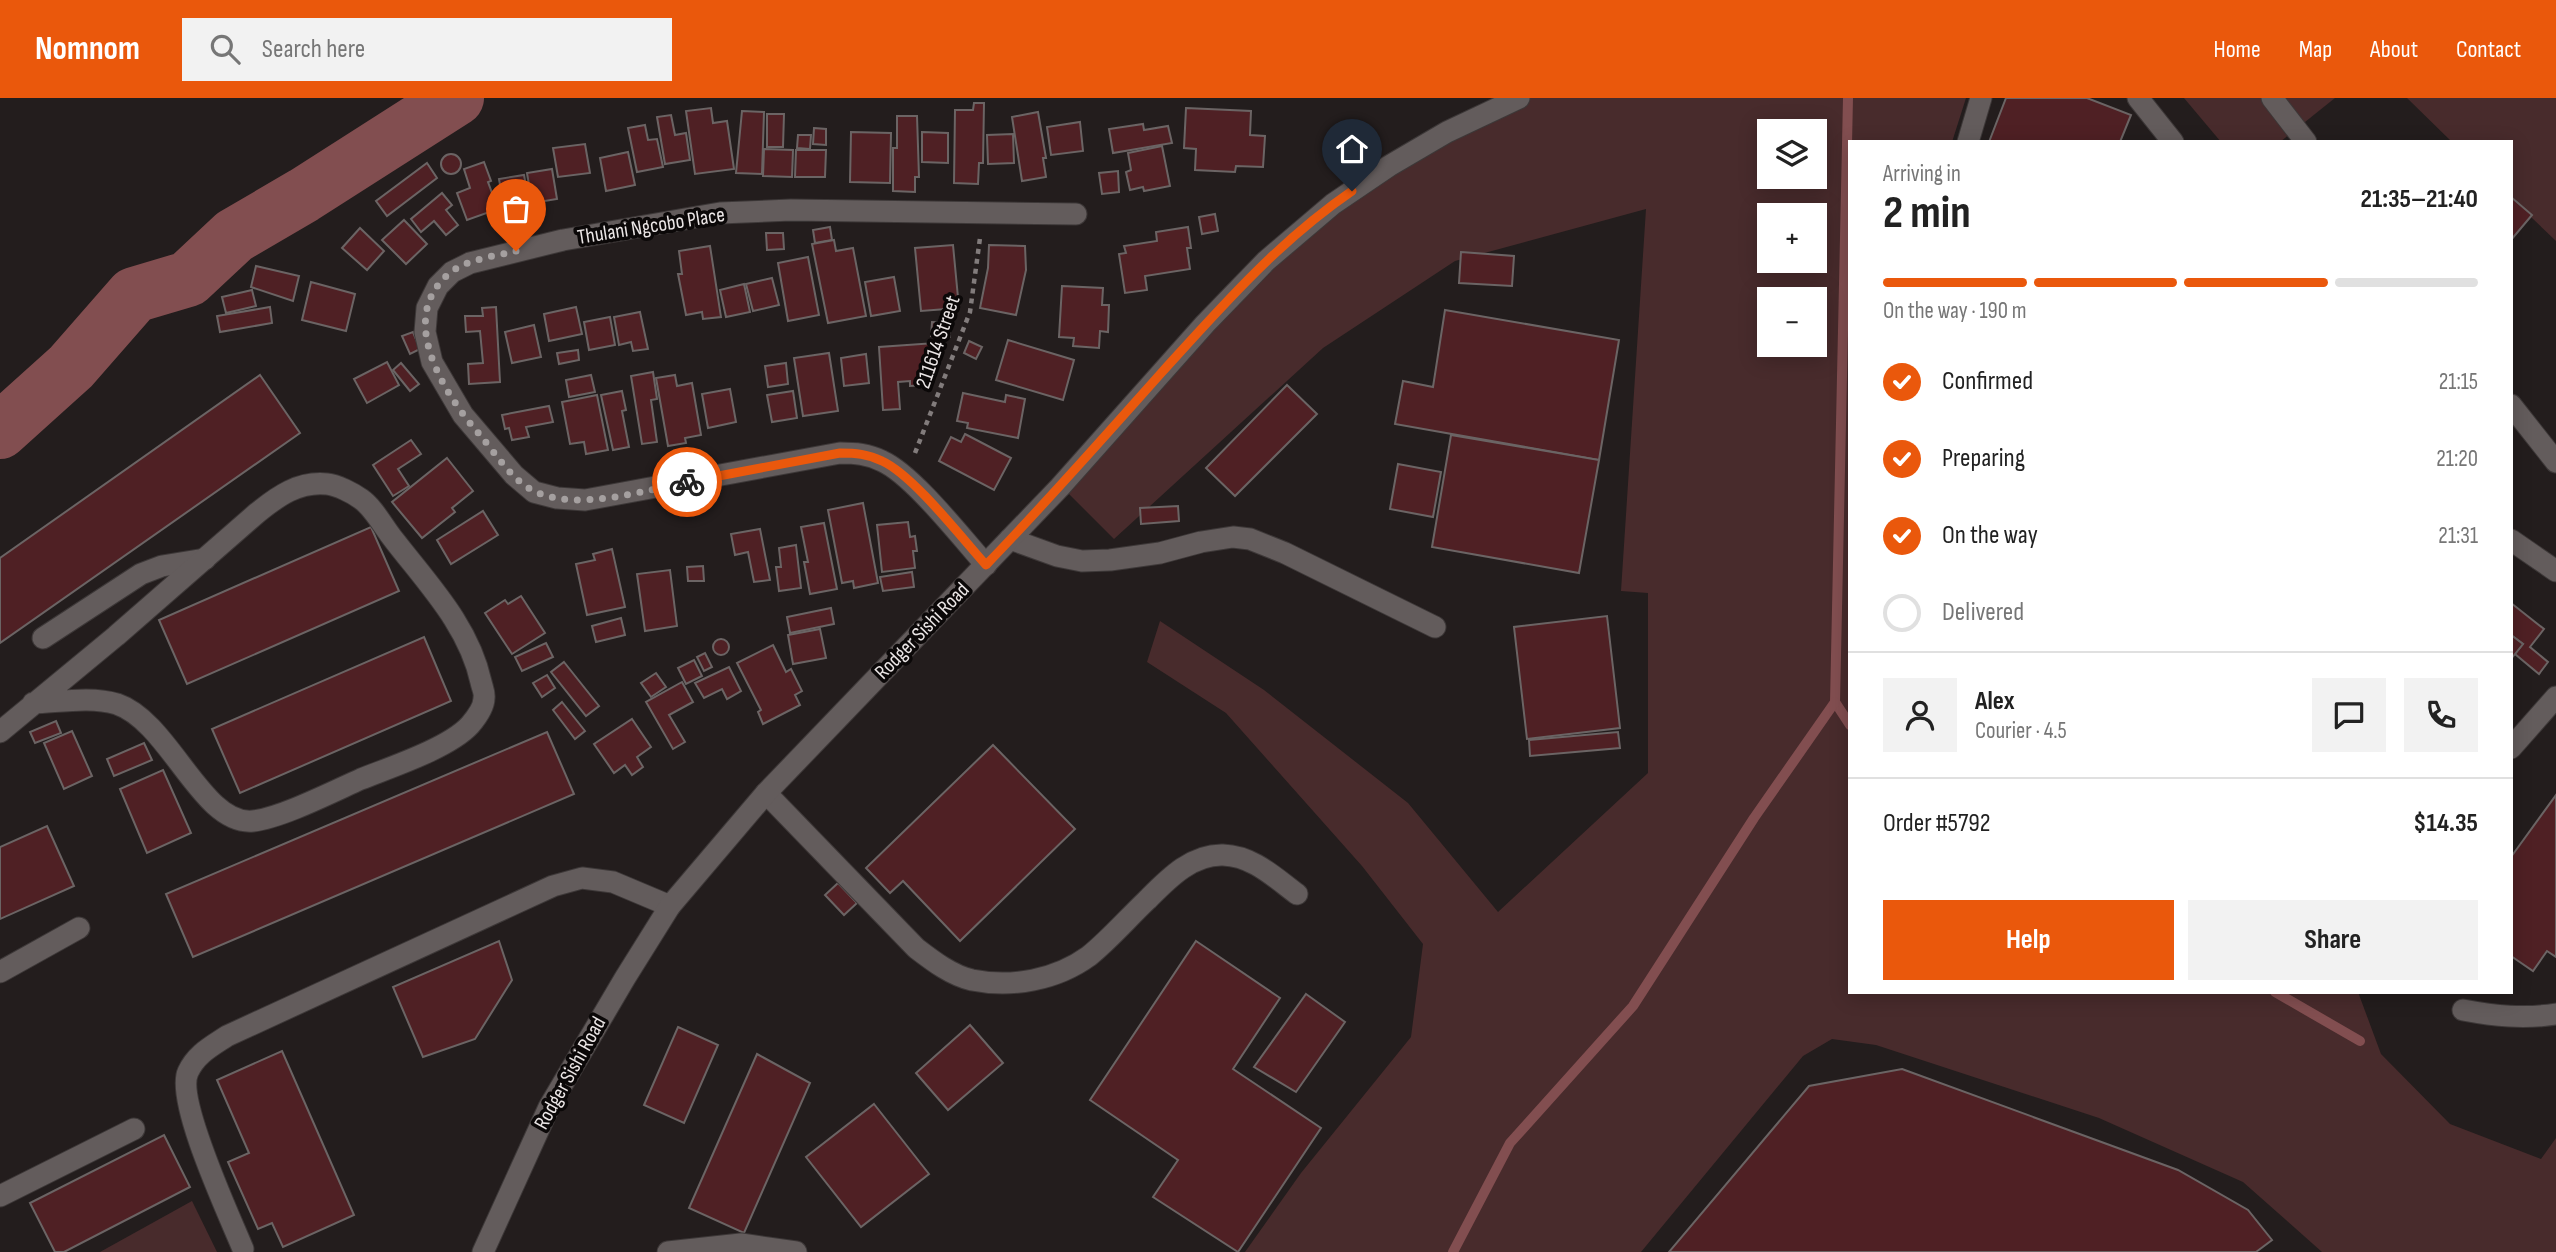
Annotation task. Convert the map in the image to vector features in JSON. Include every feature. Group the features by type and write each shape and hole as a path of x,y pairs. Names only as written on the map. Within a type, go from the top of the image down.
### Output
{"street":[{"name":"Rodger Sishi Road","path":"484,1252 549,1107 575,1059 670,906 766,793 986,565 1205,324 1266,261 1333,204 1389,166 1447,132 1519,98"},
{"path":"1969,140 1981,98"},
{"path":"2138,98 2171,140"},
{"path":"2272,98 2304,140"},
{"name":"Thulani Ngcobo Place","path":"986,565 906,477 883,461 861,453 840,453 585,500 556,498 534,492 514,475 463,415 432,362 425,332 427,308 438,286 452,272 470,263 563,240 720,213 791,210 1076,214"},
{"path":"2513,408 2556,462"},
{"path":"2,730 280,495 307,484 330,484 362,499 460,626 477,663 484,697 481,710 468,727 433,750 254,821 239,820 223,813 199,788 146,721 118,705 89,700 33,704"},
{"path":"1010,539 1057,556 1082,561 1160,554 1201,542 1233,537 1250,539 1285,553 1435,628"},
{"path":"2513,541 2556,571"},
{"path":"43,638 141,574 162,566 205,559"},
{"path":"2513,746 2556,697"},
{"path":"766,793 916,948 942,968 970,980 1010,984 1048,978 1088,956 1175,872 1194,862 1221,855 1250,860 1297,894"},
{"path":"243,1249 210,1170 186,1095 187,1073 202,1052 227,1036 553,886 582,878 613,882 670,906"},
{"path":"0,972 79,928"},
{"path":"2463,1010 2506,1017 2532,1018 2556,1014"},
{"path":"0,1196 134,1129"},
{"path":"668,1252 741,1244 796,1252"}],"path":[{"name":"211614 Street","path":"906,477 970,312 983,212"}],"shaded area":[{"path":"1520,98 1966,98 1953,140 1848,140 1848,994 2359,994 2381,1054 2450,1124 2541,1159 2556,1138 2556,1252 2322,1252 2243,1182 2099,1118 1876,1045 1832,1039 1803,1056 1641,1252 1245,1252 1301,1173 1411,1037 1423,944 1362,866 1226,713 1147,662 1160,621 1264,690 1408,803 1498,912 1648,773 1648,593 1621,591 1646,209 1455,261 1323,348 1114,539 1061,486 1332,205"},
{"path":"2184,98 2335,98 2282,140 2219,140"},
{"path":"2407,98 2556,98 2556,241 2513,200 2513,140 2450,140"},
{"path":"192,1201 217,1252 100,1252"}],"building":[{"path":"2006,98 2087,98 2131,115 2121,140 1990,140"},
{"path":"974,103 984,103 983,163 979,163 978,184 954,183 955,110 973,110"},
{"path":"711,108 713,123 727,121 734,169 695,174 686,111"},
{"path":"1186,108 1251,111 1250,135 1265,136 1263,167 1236,166 1235,172 1195,170 1196,149 1184,148"},
{"path":"742,111 764,112 762,174 736,173"},
{"path":"1038,112 1046,158 1043,158 1046,177 1022,181 1012,117"},
{"path":"767,114 784,114 783,147 767,147"},
{"path":"671,115 675,135 686,133 690,160 665,164 657,117"},
{"path":"897,116 917,116 919,177 915,177 915,192 893,191 893,148 897,148"},
{"path":"1080,122 1083,151 1051,155 1047,127"},
{"path":"1143,124 1144,130 1168,126 1172,143 1113,153 1109,129"},
{"path":"645,125 648,140 657,139 663,167 637,172 628,128"},
{"path":"814,128 826,129 826,145 813,144"},
{"path":"851,132 891,133 890,183 850,182"},
{"path":"922,132 948,133 948,163 922,162"},
{"path":"1013,134 1014,163 988,164 987,135"},
{"path":"798,135 811,135 810,149 797,148"},
{"path":"585,144 590,173 558,177 553,148"},
{"path":"1162,146 1170,186 1144,191 1143,187 1130,190 1126,172 1131,170 1128,153"},
{"path":"764,149 793,150 792,177 763,176"},
{"path":"796,150 826,150 825,177 795,177"},
{"path":"628,152 635,185 606,191 600,158"},
{"path":"451,154 458,157 461,164 458,171 451,174 444,171 441,164 444,157"},
{"path":"484,162 498,209 467,220 457,193 470,188 464,169"},
{"path":"427,163 437,178 387,216 376,201"},
{"path":"552,169 557,199 532,203 527,173"},
{"path":"1118,171 1119,192 1102,194 1099,173"},
{"path":"524,175 529,203 504,208 499,179"},
{"path":"442,193 452,205 446,210 458,225 446,235 434,221 421,232 411,219"},
{"path":"2513,199 2532,215 2513,238"},
{"path":"1215,214 1218,231 1202,234 1199,217"},
{"path":"404,220 427,244 406,264 382,240"},
{"path":"830,227 832,240 815,243 813,230"},
{"path":"1188,227 1190,269 1145,276 1147,290 1125,293 1119,254 1126,253 1124,246 1157,241 1156,232"},
{"path":"360,228 384,251 367,270 342,248"},
{"path":"766,233 783,233 784,249 767,250"},
{"path":"834,240 836,251 853,248 866,316 828,323 812,244"},
{"path":"953,245 959,308 921,311 915,248"},
{"path":"989,245 1025,246 1026,270 1016,315 980,308 988,268"},
{"path":"710,246 721,317 703,319 702,312 686,315 678,274 682,274 679,251"},
{"path":"1461,252 1514,256 1512,286 1459,283"},
{"path":"808,257 819,315 788,321 778,263"},
{"path":"256,266 299,276 293,301 251,287"},
{"path":"894,277 900,311 871,316 865,282"},
{"path":"772,278 779,305 753,311 746,284"},
{"path":"311,282 355,294 346,331 302,320"},
{"path":"744,284 750,312 726,317 720,290"},
{"path":"1062,286 1103,288 1102,305 1109,305 1108,332 1100,331 1099,348 1073,346 1074,338 1059,337"},
{"path":"252,290 256,306 226,313 222,297"},
{"path":"270,307 272,323 220,332 217,316"},
{"path":"496,307 500,382 469,384 468,364 483,363 480,331 466,332 465,316 483,316 482,308"},
{"path":"576,307 582,334 549,341 544,314"},
{"path":"1445,310 1619,340 1599,460 1395,424 1403,381 1433,387"},
{"path":"640,312 648,349 633,351 631,342 619,345 614,317"},
{"path":"610,317 615,345 589,350 584,322"},
{"path":"932,322 950,323 950,337 931,336"},
{"path":"534,325 541,357 512,363 505,332"},
{"path":"413,332 420,349 410,354 402,336"},
{"path":"1008,340 1074,360 1063,400 996,380"},
{"path":"969,341 982,347 976,359 964,353"},
{"path":"935,343 936,358 924,359 926,385 910,386 910,381 898,382 900,409 883,410 879,347"},
{"path":"578,350 579,360 559,364 557,353"},
{"path":"829,353 838,411 803,416 794,358"},
{"path":"866,354 869,383 844,386 841,358"},
{"path":"387,362 399,385 367,403 354,379"},
{"path":"401,363 419,384 410,391 393,370"},
{"path":"786,363 788,384 768,387 765,366"},
{"path":"653,372 657,399 651,400 657,442 642,444 631,376"},
{"path":"260,375 300,433 0,643 0,558"},
{"path":"591,375 595,392 569,397 566,380"},
{"path":"675,375 677,386 692,383 701,435 685,438 686,443 668,446 656,378"},
{"path":"1287,385 1317,414 1235,496 1206,468"},
{"path":"730,389 736,422 708,428 702,394"},
{"path":"622,391 626,410 622,411 629,447 613,450 601,395"},
{"path":"793,391 797,418 772,422 767,395"},
{"path":"963,393 1005,402 1006,395 1025,399 1018,438 967,428 968,423 957,421"},
{"path":"597,395 608,450 586,454 584,442 570,444 562,402"},
{"path":"549,406 553,422 526,427 529,437 512,440 509,428 505,429 502,415"},
{"path":"965,434 1011,458 994,490 939,461 951,437 961,442"},
{"path":"1451,435 1599,460 1579,573 1432,547"},
{"path":"411,440 421,454 398,469 409,486 393,496 373,465"},
{"path":"447,458 473,491 452,508 455,512 422,538 392,502"},
{"path":"1398,464 1441,472 1433,517 1390,509"},
{"path":"863,503 878,583 854,588 853,581 842,583 828,510"},
{"path":"1178,506 1179,521 1141,524 1140,508"},
{"path":"483,511 498,535 451,564 437,540"},
{"path":"908,522 910,537 915,536 915,568 882,572 877,525"},
{"path":"824,523 837,589 810,594 804,562 808,562 801,527"},
{"path":"371,527 399,591 187,684 159,620"},
{"path":"760,529 770,580 754,582 748,552 735,555 731,534"},
{"path":"796,545 801,588 779,591 776,567 781,567 779,548"},
{"path":"612,549 625,607 587,615 576,564 595,560 593,554"},
{"path":"703,566 704,581 688,581 687,567"},
{"path":"670,570 677,626 645,631 637,574"},
{"path":"912,572 914,587 883,591 880,577"},
{"path":"521,596 545,633 512,654 485,613 505,600 508,604"},
{"path":"2513,605 2544,629 2530,647 2548,662 2539,674 2515,654 2523,644 2513,636"},
{"path":"831,608 834,624 790,633 787,617"},
{"path":"1607,616 1620,728 1527,739 1514,627"},
{"path":"621,618 625,635 596,642 592,626"},
{"path":"820,629 826,658 793,664 788,635"},
{"path":"2513,636 2523,644 2513,656"},
{"path":"424,637 451,701 240,793 212,729"},
{"path":"721,639 727,641 727,653 721,655 715,653 713,647 715,641"},
{"path":"546,643 553,657 522,671 515,657"},
{"path":"773,645 786,672 791,669 802,691 795,695 800,705 763,724 758,712 761,710 737,663"},
{"path":"705,653 712,667 704,671 697,657"},
{"path":"694,660 702,676 686,684 678,668"},
{"path":"564,662 599,706 586,716 551,672"},
{"path":"729,667 741,691 727,699 722,689 704,698 695,683"},
{"path":"656,673 666,687 651,697 641,683"},
{"path":"547,675 555,688 542,697 533,683"},
{"path":"682,682 693,702 669,715 685,742 673,749 646,702"},
{"path":"562,702 585,731 575,739 553,710"},
{"path":"632,719 651,747 637,757 643,767 632,775 625,765 614,773 594,744"},
{"path":"56,721 61,733 35,743 30,732"},
{"path":"72,731 92,776 64,789 44,743"},
{"path":"547,732 574,794 193,957 166,894"},
{"path":"1618,732 1620,748 1530,756 1529,740"},
{"path":"144,743 152,760 114,776 107,759"},
{"path":"993,745 1075,829 960,941 903,881 890,893 866,868"},
{"path":"163,770 191,833 147,853 120,789"},
{"path":"2556,795 2556,957 2547,951 2533,971 2513,957 2513,854"},
{"path":"47,826 74,886 0,919 0,847"},
{"path":"838,883 857,903 844,915 825,895"},
{"path":"499,941 512,980 475,1039 423,1057 393,987"},
{"path":"1196,941 1280,998 1233,1069 1321,1128 1238,1252 1153,1197 1178,1160 1090,1100"},
{"path":"1306,994 1345,1022 1296,1092 1254,1067"},
{"path":"970,1025 1003,1063 948,1110 916,1073"},
{"path":"678,1027 718,1045 684,1123 644,1105"},
{"path":"282,1051 354,1215 283,1247 272,1223 258,1229 228,1162 249,1153 217,1080"},
{"path":"757,1054 810,1083 744,1233 689,1208"},
{"path":"1902,1069 2178,1170 2248,1210 2272,1240 2256,1252 1669,1252 1809,1086"},
{"path":"874,1104 929,1174 861,1227 806,1157"},
{"path":"164,1135 190,1187 64,1252 55,1252 30,1203"}],"waterway":[{"path":"0,431 71,367 134,295 188,279 234,236 304,195 456,98"},
{"path":"1848,98 1835,702 1848,722"},
{"path":"1453,1252 1510,1143 1633,1006 1754,818 1835,702"},
{"path":"2278,994 2360,1041"}],"way so far":[{"path":"516,251 470,263 452,272 438,286 427,308 425,332 432,362 463,415 514,475 534,492 556,498 585,500 687,482"}],"route":[{"path":"687,482 840,453 861,453 883,461 906,477 986,565 1205,324 1266,261 1352,191"}]}
